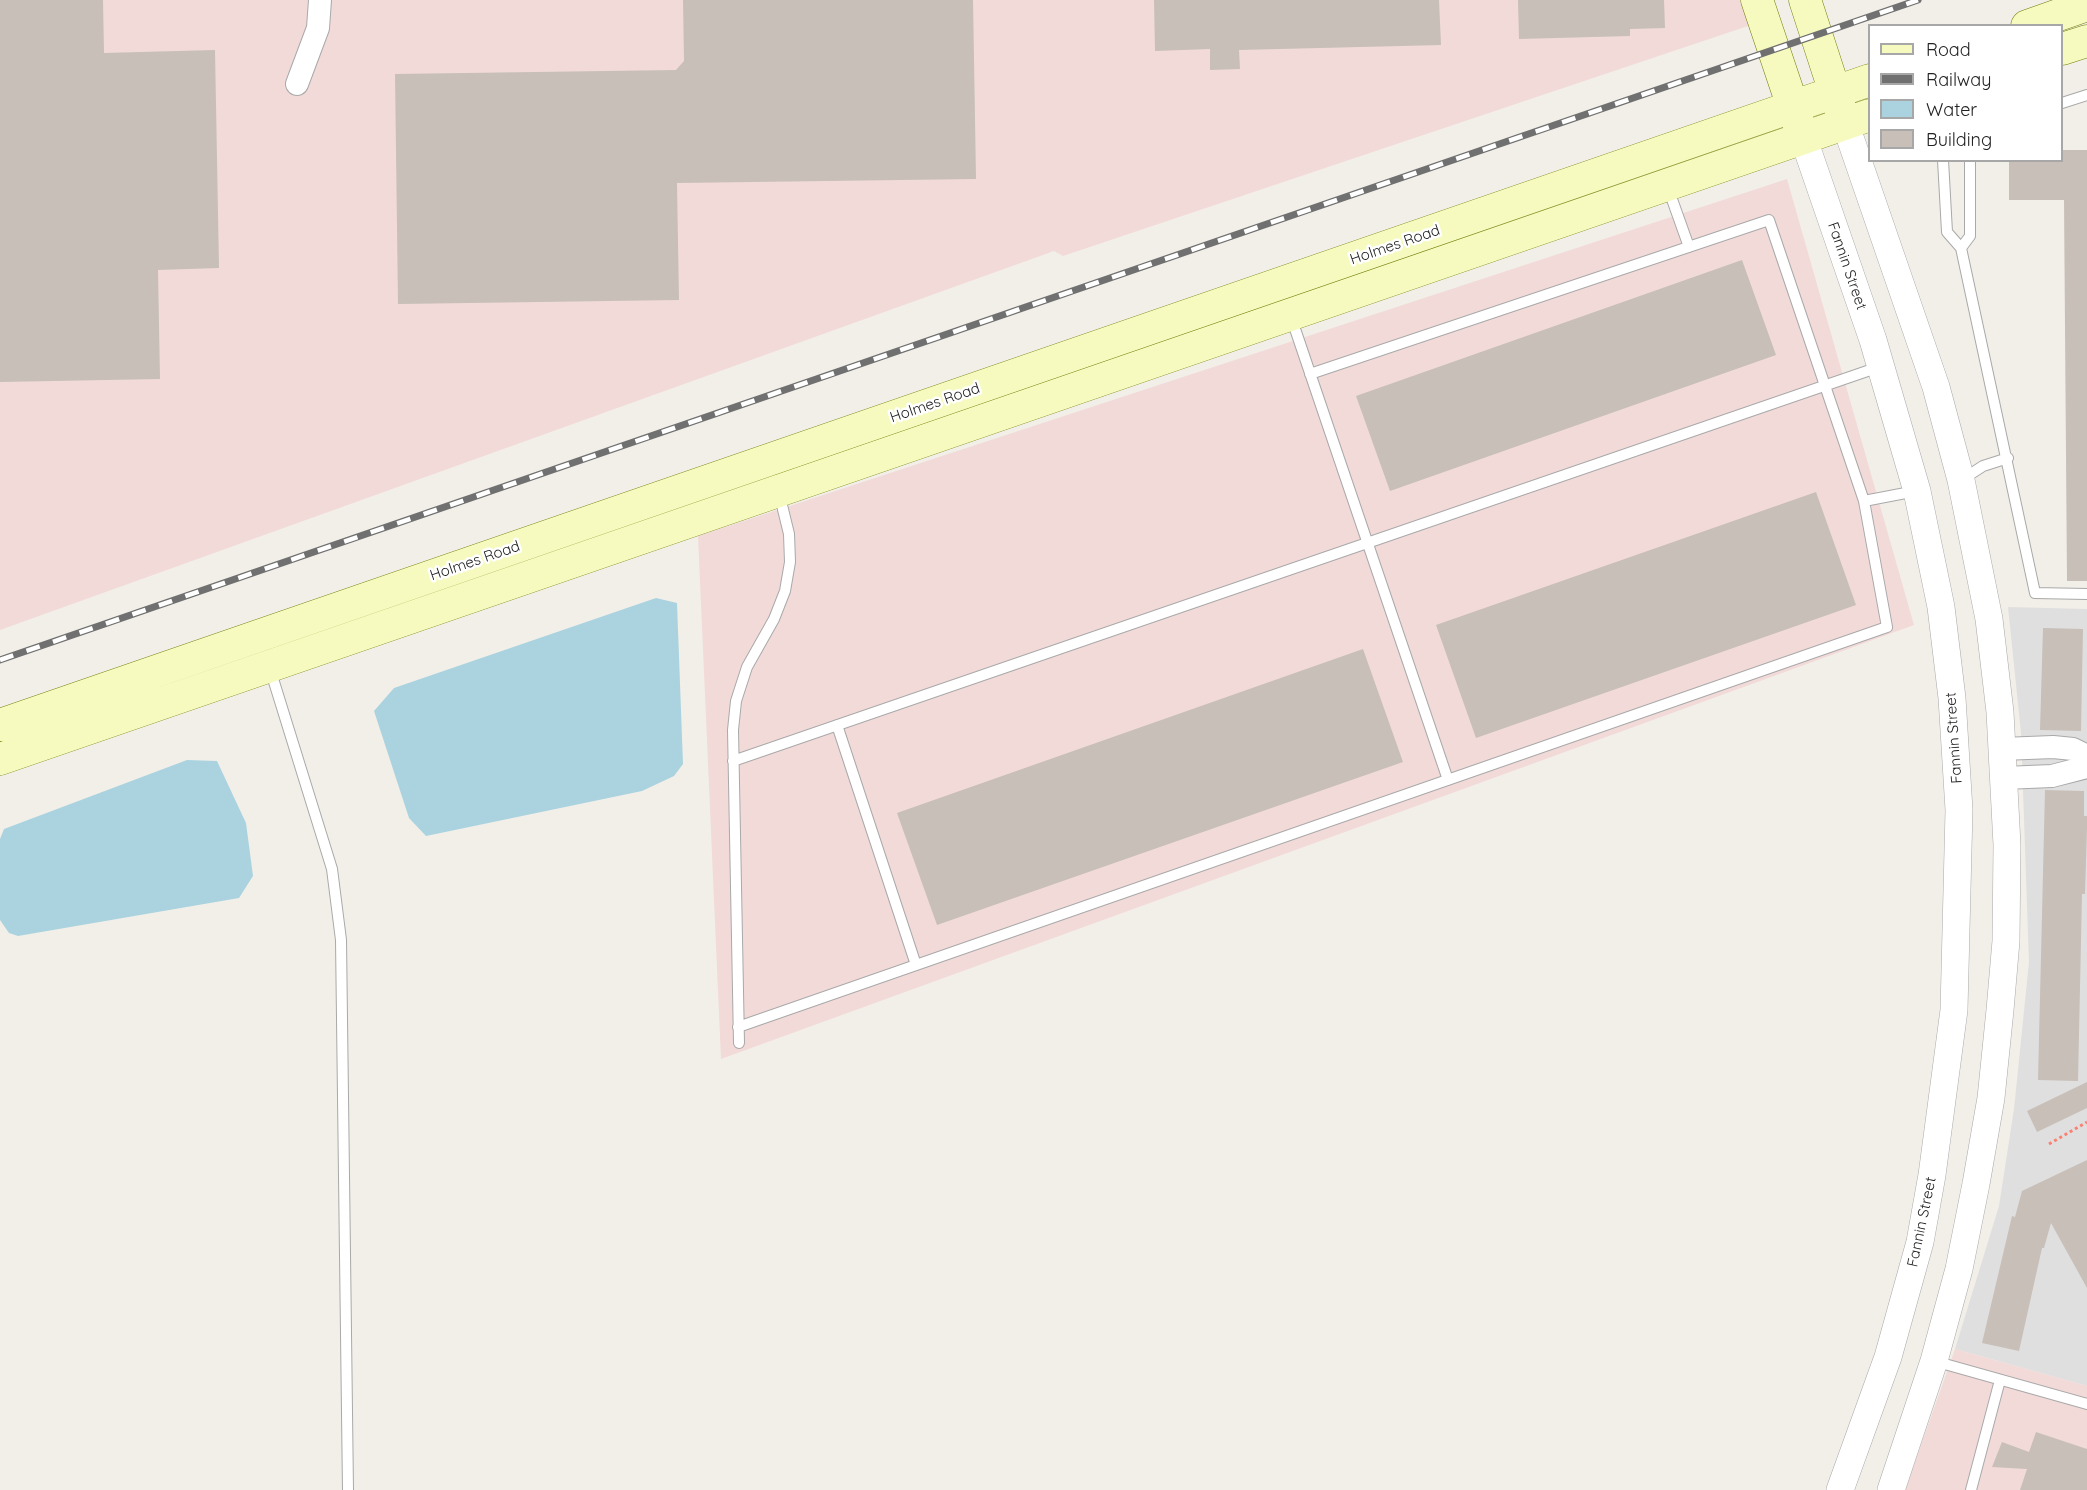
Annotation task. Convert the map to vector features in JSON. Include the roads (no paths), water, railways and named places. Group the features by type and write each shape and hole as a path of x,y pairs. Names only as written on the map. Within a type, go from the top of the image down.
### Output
{"main road":[{"name":"Fannin Street","path":"1757,0 1803,137"},
{"path":"1805,0 1835,93 1857,119"},
{"path":"2032,24 2087,4"},
{"path":"2063,48 2087,40"},
{"name":"Holmes Road","path":"0,759 778,490 1868,80"},
{"name":"Holmes Road","path":"0,725 766,462 1285,299 1666,183 1857,119"},
{"path":"766,462 778,490"},
{"path":"258,636 269,666"}],"street":[{"path":"297,84 318,28 320,0"},
{"path":"1857,119 1868,156"},
{"name":"Fannin Street","path":"1803,137 1881,366 1917,491 1941,607 1952,698 1959,810 1954,1010 1932,1175 1920,1242 1888,1357 1839,1490"},
{"path":"1870,162 1961,480 1989,619 2002,749 2007,845 2006,941 1991,1098 1976,1184 1959,1269 1934,1361 1891,1490"},
{"path":"1917,491 1961,480"},
{"path":"2002,749 2045,747 2073,749 2087,755"},
{"path":"2004,778 2052,776 2087,768"},
{"path":"1932,1175 1976,1184"}],"lane":[{"path":"2063,102 2087,96"},
{"path":"1943,162 1947,232 1961,248 2008,458 2035,593 2087,594"},
{"path":"1961,248 1970,236 1970,162"},
{"path":"1666,183 1689,247"},
{"path":"738,1027 1887,627 1864,501 1769,220 1310,374"},
{"path":"1285,299 1448,780"},
{"path":"734,761 1826,387 1881,366"},
{"path":"1961,480 1983,466 2008,458"},
{"path":"739,1044 734,761 736,701 747,667 774,619 785,591 790,562 789,534 778,490"},
{"path":"1864,501 1917,491"},
{"path":"269,666 332,869 341,940 348,1490"},
{"path":"837,725 916,965"},
{"path":"1934,1361 2087,1404"},
{"path":"1971,1490 2000,1380"}],"water":[{"path":"656,598 677,603 683,764 674,776 642,791 426,836 409,818 374,711 394,688"},
{"path":"187,760 217,761 246,823 253,876 239,898 18,936 9,933 0,920 0,839 4,829"}],"railway":[{"path":"0,660 1918,0"}]}
